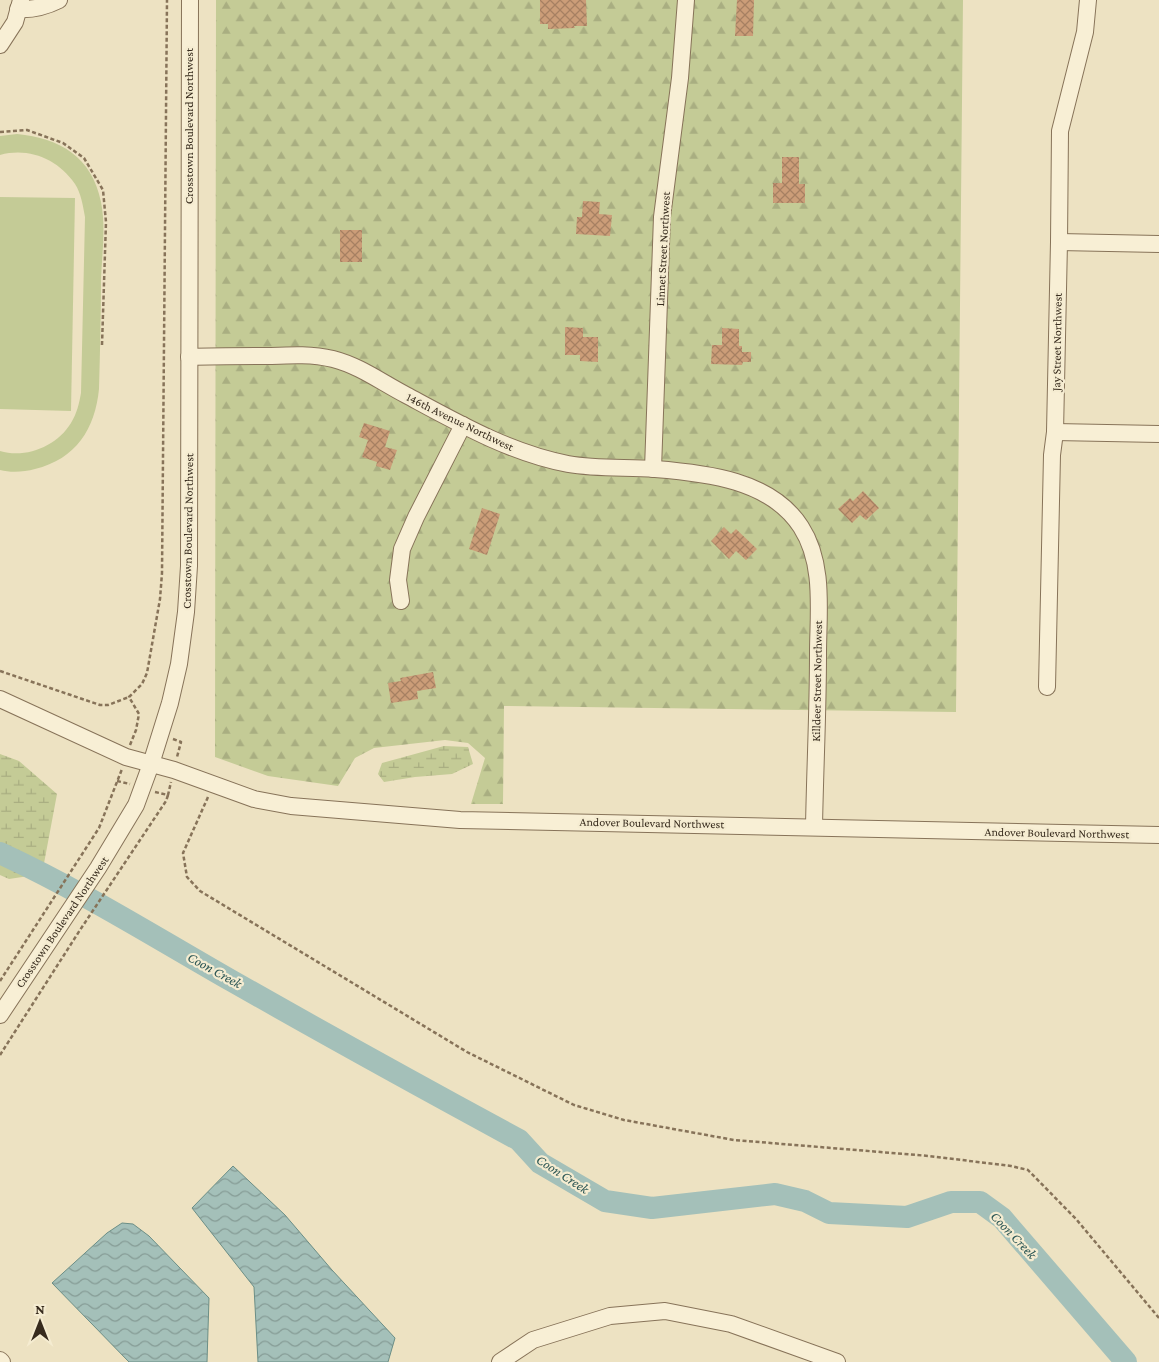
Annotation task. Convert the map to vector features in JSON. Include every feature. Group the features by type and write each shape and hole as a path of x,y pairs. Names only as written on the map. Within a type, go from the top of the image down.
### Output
{"street":[{"path":"0,45 14,22 20,4 29,10 47,6 59,0"},
{"name":"Crosstown Boulevard Northwest","path":"0,1015 98,868 136,805 152,764 179,664 186,612 189,566 190,0"},
{"name":"Linnet Street Northwest","path":"653,469 662,217 680,78 686,0"},
{"name":"Jay Street Northwest","path":"1047,687 1052,455 1055,432 1060,131 1085,32 1088,0"},
{"path":"1059,242 1159,244"},
{"name":"146th Avenue Northwest","path":"189,357 310,355 334,359 366,371 463,426 521,452 571,465 653,469 725,479 749,486 766,494 785,510 800,526 806,537"},
{"path":"401,601 398,580 402,549 416,517 463,426"},
{"path":"1055,432 1159,434"},
{"name":"Killdeer Street Northwest","path":"806,537 814,556 818,590 818,690 814,827"},
{"name":"Andover Boulevard Northwest","path":"0,699 126,757 254,799 291,806 460,820 1159,835"},
{"path":"500,1362 533,1340 610,1316 665,1311 731,1324 837,1362"}],"path":[{"path":"0,670 100,705 108,705 129,698 142,684 147,673 160,599 162,574 167,0"},
{"path":"0,132 27,130 63,143 84,158 103,190 106,222 102,345"},
{"path":"129,698 132,704"},
{"path":"0,981 99,828 117,780"},
{"path":"213,784 183,853 187,877 200,891 467,1052 574,1105 624,1120 734,1140 928,1156 1011,1166 1028,1170 1076,1219 1159,1318"},
{"path":"0,1055 166,801 168,795"}],"green space":[{"path":"216,0 963,0 956,712 504,706 503,804 471,804 485,758 468,743 445,740 374,748 355,758 338,786 268,776 215,757"},
{"path":"17,134 33,136 60,145 82,162 97,186 101,202 103,231 99,389 93,417 81,440 62,458 35,469 13,472 0,470 0,451 20,453 40,449 58,438 65,431 78,408 81,393 85,217 82,200 75,184 60,168 42,157 32,154 11,153 0,155 0,136"},
{"path":"0,197 75,198 71,411 0,409"},
{"path":"444,746 468,747 473,764 452,774 384,782 378,774 382,763"},
{"path":"0,754 19,761 57,794 42,874 9,879 0,875"}],"water":[{"path":"233,1166 285,1215 332,1270 395,1338 388,1362 258,1362 254,1287 192,1208"},
{"path":"122,1223 133,1224 149,1236 209,1298 207,1362 129,1362 52,1283 107,1233"}],"building":[{"path":"540,0 586,0 587,26 548,29 548,24 540,24"},
{"path":"737,0 754,0 753,36 735,36"},
{"path":"782,157 799,157 799,184 805,184 805,203 773,203 773,183 782,183"},
{"path":"583,201 600,202 599,214 612,215 610,236 576,234 577,217 582,217"},
{"path":"340,230 362,230 362,262 340,262"},
{"path":"565,327 583,328 583,337 598,337 598,362 580,361 580,355 565,355"},
{"path":"722,328 739,329 739,346 742,346 742,352 751,352 751,362 743,362 742,365 711,364 712,345 722,345"},
{"path":"364,423 390,431 385,447 397,450 390,470 376,466 377,462 362,457 368,440 359,437"},
{"path":"863,491 879,508 866,520 860,515 852,523 838,509 850,498 853,501"},
{"path":"482,508 500,514 487,555 469,549"},
{"path":"724,527 731,534 736,529 757,549 746,560 736,551 729,559 711,541"},
{"path":"433,672 436,688 417,691 418,699 391,703 388,683 401,681 400,678"}],"waterway":[{"name":"Coon Creek","path":"0,853 88,898 303,1021 519,1140 540,1163 605,1201 652,1208 775,1194 805,1201 829,1213 907,1217 951,1202 980,1202 1002,1218 1126,1362"}]}
